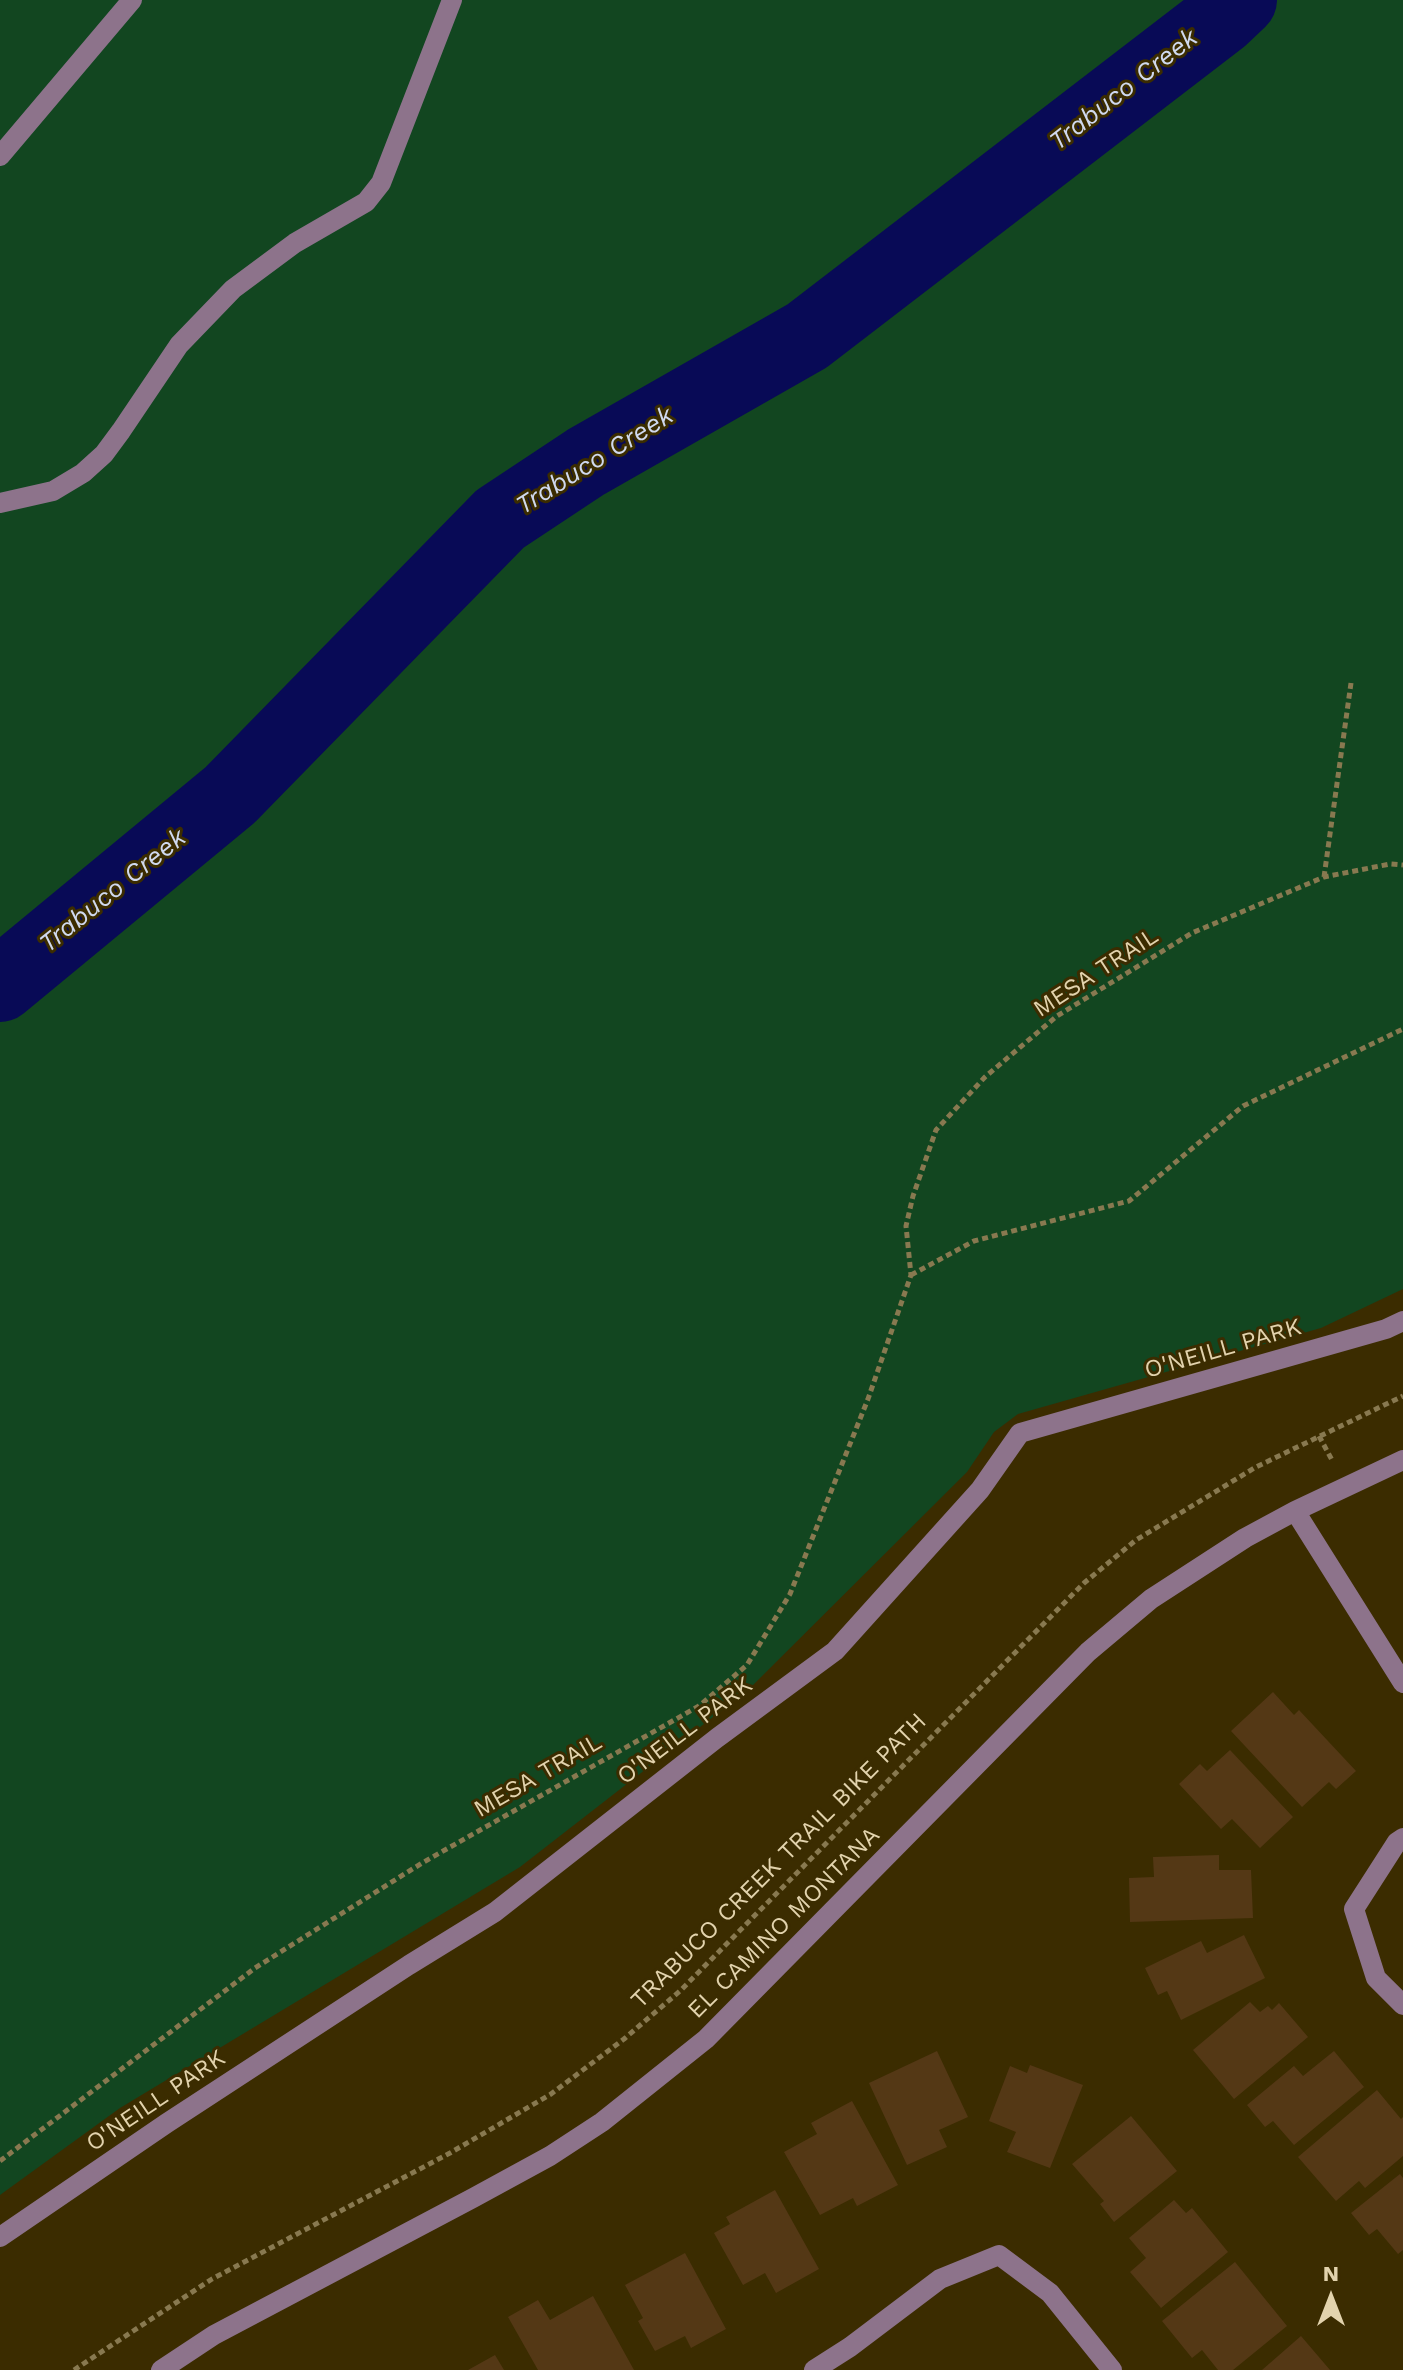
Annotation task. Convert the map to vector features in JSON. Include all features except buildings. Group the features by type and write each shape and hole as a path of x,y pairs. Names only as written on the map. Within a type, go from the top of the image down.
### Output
{"street":[{"path":"0,156 132,0"},
{"path":"0,503 53,491 83,473 104,454 179,345 233,289 295,243 366,202 381,183 452,0"},
{"name":"O'NEILL PARK","path":"0,2237 180,2115 495,1912 717,1738 835,1651 980,1490 1020,1433 1386,1329 1403,1321"},
{"name":"EL CAMINO MONTANA","path":"161,2370 214,2335 524,2170 602,2122 717,2028 1088,1652 1151,1599 1245,1538 1403,1460"},
{"path":"1295,1511 1403,1683"},
{"path":"1403,1838 1397,1842 1354,1909 1376,1978 1403,2005"},
{"path":"814,2370 850,2347 940,2279 999,2255 1050,2293 1112,2370"}],"path":[{"path":"1324,877 1351,683"},
{"name":"MESA TRAIL","path":"0,2161 255,1968 422,1863 699,1706 747,1665 790,1594 868,1399 911,1275 906,1226 936,1130 985,1077 1057,1016 1192,933 1324,877 1390,864 1403,865"},
{"path":"911,1275 974,1241 1129,1201 1243,1106 1402,1028"},
{"name":"TRABUCO CREEK TRAIL BIKE PATH","path":"74,2370 212,2279 450,2153 551,2094 624,2039 680,1991 1035,1630 1094,1574 1136,1540 1256,1467 1403,1396"}],"green space":[{"path":"0,0 1403,0 1403,1289 1321,1328 1018,1414 994,1432 967,1472 749,1689 520,1867 120,2108 0,2195"}],"waterway":[{"name":"Trabuco Creek","path":"0,985 230,795 500,519 586,462 807,336 1221,18 1240,0"}]}
